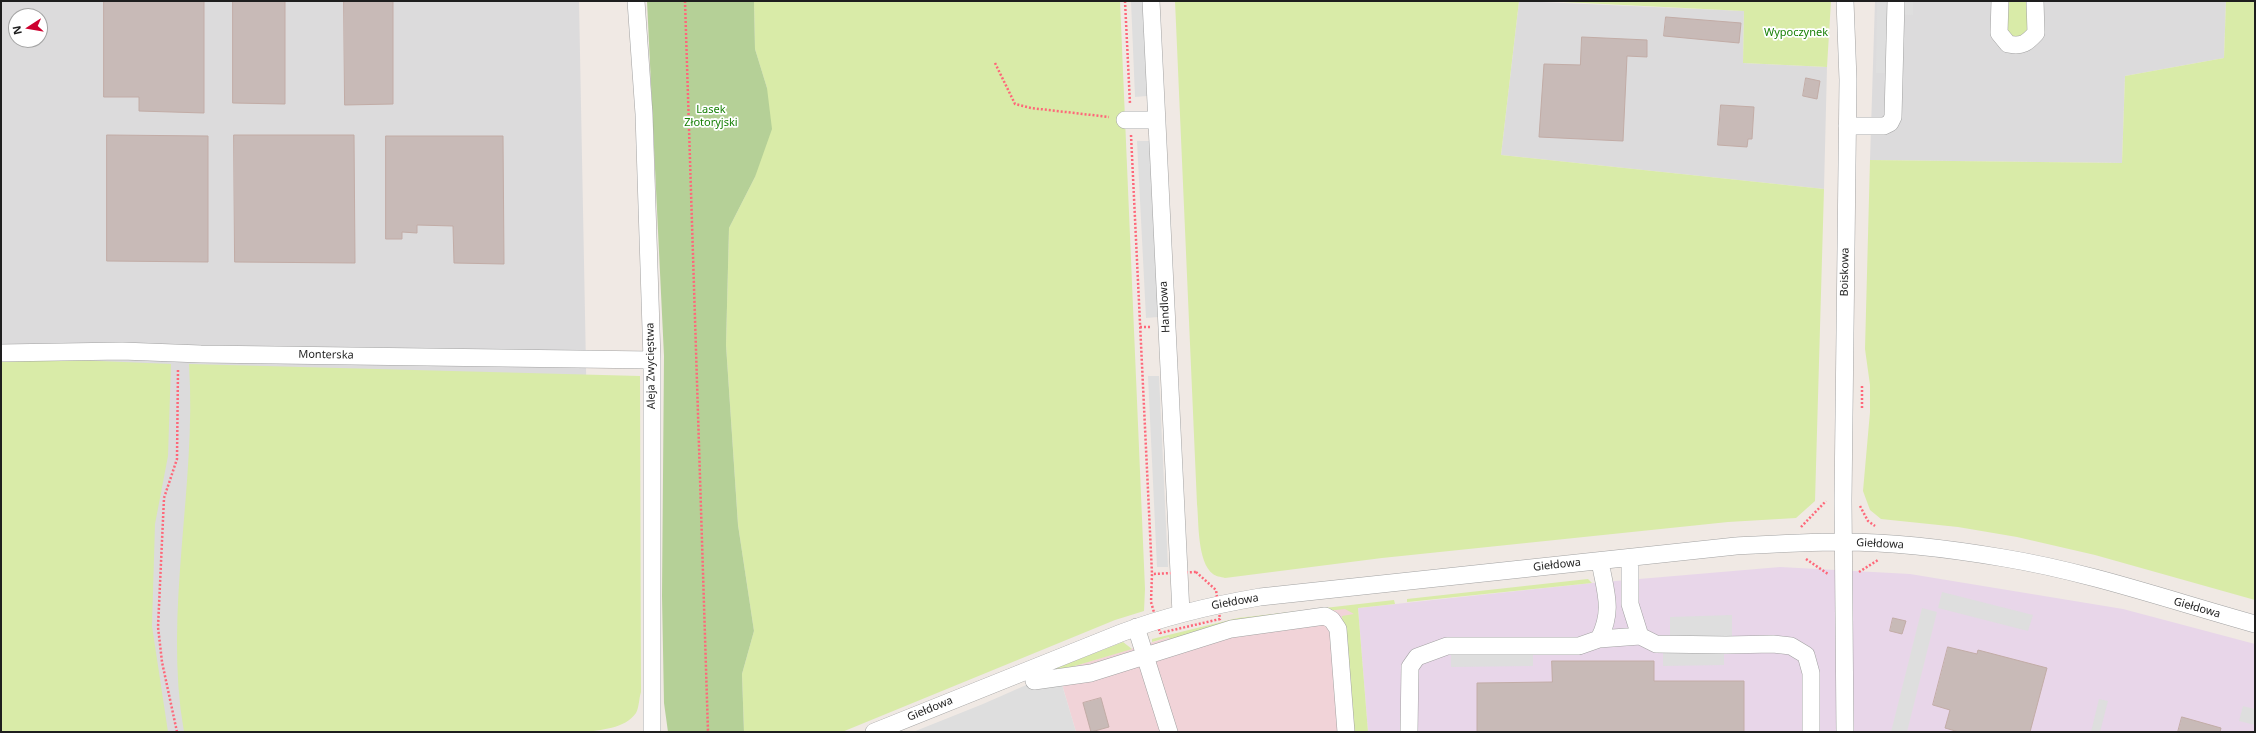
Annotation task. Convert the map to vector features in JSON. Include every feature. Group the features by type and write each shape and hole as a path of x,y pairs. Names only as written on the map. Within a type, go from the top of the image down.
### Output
{"street":[{"name":"Aleja Zwycięstwa","path":"636,1 644,114 652,360 651,732"},
{"name":"Handlowa","path":"1151,1 1181,613"},
{"name":"Boiskowa","path":"1845,732 1843,542 1847,126 1846,1"},
{"path":"1847,126 1884,126 1890,123 1893,117 1896,1"},
{"path":"2000,1 1999,33 2008,44 2018,46 2028,43 2036,33 2035,1"},
{"path":"1128,120 1156,120"},
{"name":"Monterska","path":"1,353 122,351 652,360"},
{"name":"Giełdowa","path":"874,732 1034,681 1136,627 1181,613 1260,597 1736,546 1843,542 1932,548 2005,558 2098,580 2255,624"},
{"path":"1630,558 1630,604 1640,636"},
{"path":"1599,640 1607,625 1608,608 1600,561"},
{"path":"1034,681 1091,673 1235,628 1328,617 1334,622 1338,629 1346,732"},
{"path":"1136,627 1169,732"},
{"path":"1409,732 1410,667 1417,657 1447,646 1579,646 1599,640 1640,636 1656,644 1726,646 1773,644 1791,646 1806,655 1811,672 1811,732"}],"path":[{"path":"685,1 708,732"},
{"path":"1125,1 1128,120 1152,574"},
{"path":"996,62 1015,104 1031,108 1128,120"},
{"path":"177,732 162,662 158,627 164,498 176,459 178,353"}],"shaded area":[{"path":"1,1 579,1 593,732 1,732"},
{"path":"1131,1 1143,1 1147,96 1135,97"},
{"path":"1519,1 1744,11 1743,63 1827,67 1824,189 1501,155"},
{"path":"1875,1 2226,1 2224,58 2125,76 2122,163 1870,160"},
{"path":"1877,1 1913,1 1913,15 1889,14 1888,73 1876,73"},
{"path":"1137,141 1150,141 1158,317 1146,318"},
{"path":"1148,376 1159,376 1168,567 1157,567"},
{"path":"1780,567 1910,574 2123,609 2255,644 2255,732 1368,732 1358,608 1592,583"},
{"path":"1942,592 2033,615 2028,631 1938,608"},
{"path":"1357,606 1367,732 1076,732 1058,671 1193,630"},
{"path":"1922,608 1937,612 1907,732 1891,732"},
{"path":"1732,615 1732,638 1670,639 1670,617"},
{"path":"1533,650 1533,666 1451,667 1451,651"},
{"path":"1663,652 1724,652 1724,665 1663,666"},
{"path":"1058,671 1076,732 913,732 983,704"},
{"path":"2099,699 2108,701 2100,732 2091,732"},
{"path":"2243,706 2255,709 2255,725 2239,721"}],"green space":[{"name":"Lasek Złotoryjski","path":"647,1 754,1 755,49 767,88 772,129 755,177 729,228 726,345 738,525 754,631 742,674 744,732 668,732 664,703 662,596 664,356"},
{"path":"754,1 1120,1 1145,589 1144,611 1115,620 842,732 744,732 742,674 754,631 738,525 726,345 729,228 755,177 767,88 755,49"},
{"path":"1175,1 1519,1 1501,155 1824,189 1815,501 1796,518 1728,522 1382,558 1225,578 1213,574 1204,561 1201,551 1197,504"},
{"name":"Wypoczynek","path":"1543,1 1831,1 1827,67 1743,63 1744,11"},
{"path":"2007,1 2029,1 2032,29 2016,39 2006,33"},
{"path":"2226,1 2255,1 2255,600 2095,555 2017,537 1958,527 1881,519 1870,510 1863,491 1870,412 1870,385 1865,349 1870,160 2122,163 2125,76 2224,58"},
{"path":"52,359 171,364 168,456 155,524 152,626 168,732 1,732 1,362"},
{"path":"189,364 640,376 641,692 636,713 619,726 583,732 184,732 179,686 177,641 178,595 189,456"},
{"path":"1588,579 1592,583 1407,602 1407,599"},
{"path":"1394,600 1395,604 1358,608 1368,732 1352,732 1342,616 1354,614 1345,609 1268,617 1170,641 1169,637 1152,642 1152,639 1238,618"},
{"path":"1123,642 1132,649 1058,671 1046,672"}],"building":[{"path":"104,1 204,1 204,113 139,111 139,97 104,97"},
{"path":"233,1 285,1 285,104 233,103"},
{"path":"344,1 393,1 393,104 345,105"},
{"path":"1666,17 1741,23 1739,43 1664,36"},
{"path":"1582,37 1647,40 1647,57 1627,56 1623,141 1539,137 1544,64 1580,65"},
{"path":"1806,78 1820,81 1817,99 1803,96"},
{"path":"1721,105 1754,107 1752,139 1748,139 1747,147 1718,145"},
{"path":"107,135 208,136 208,262 107,261"},
{"path":"234,135 354,135 355,263 235,262"},
{"path":"386,136 503,136 504,264 454,263 453,226 417,225 417,233 402,232 402,239 386,239"},
{"path":"1893,618 1906,621 1902,634 1890,631"},
{"path":"1948,647 1977,654 1978,650 2047,668 2030,732 1959,732 1945,728 1950,710 1933,705"},
{"path":"1552,661 1654,661 1654,681 1744,681 1744,732 1477,732 1477,683 1552,682"},
{"path":"1101,698 1109,727 1091,732 1083,703"},
{"path":"2182,717 2221,728 2220,732 2178,732"}]}
